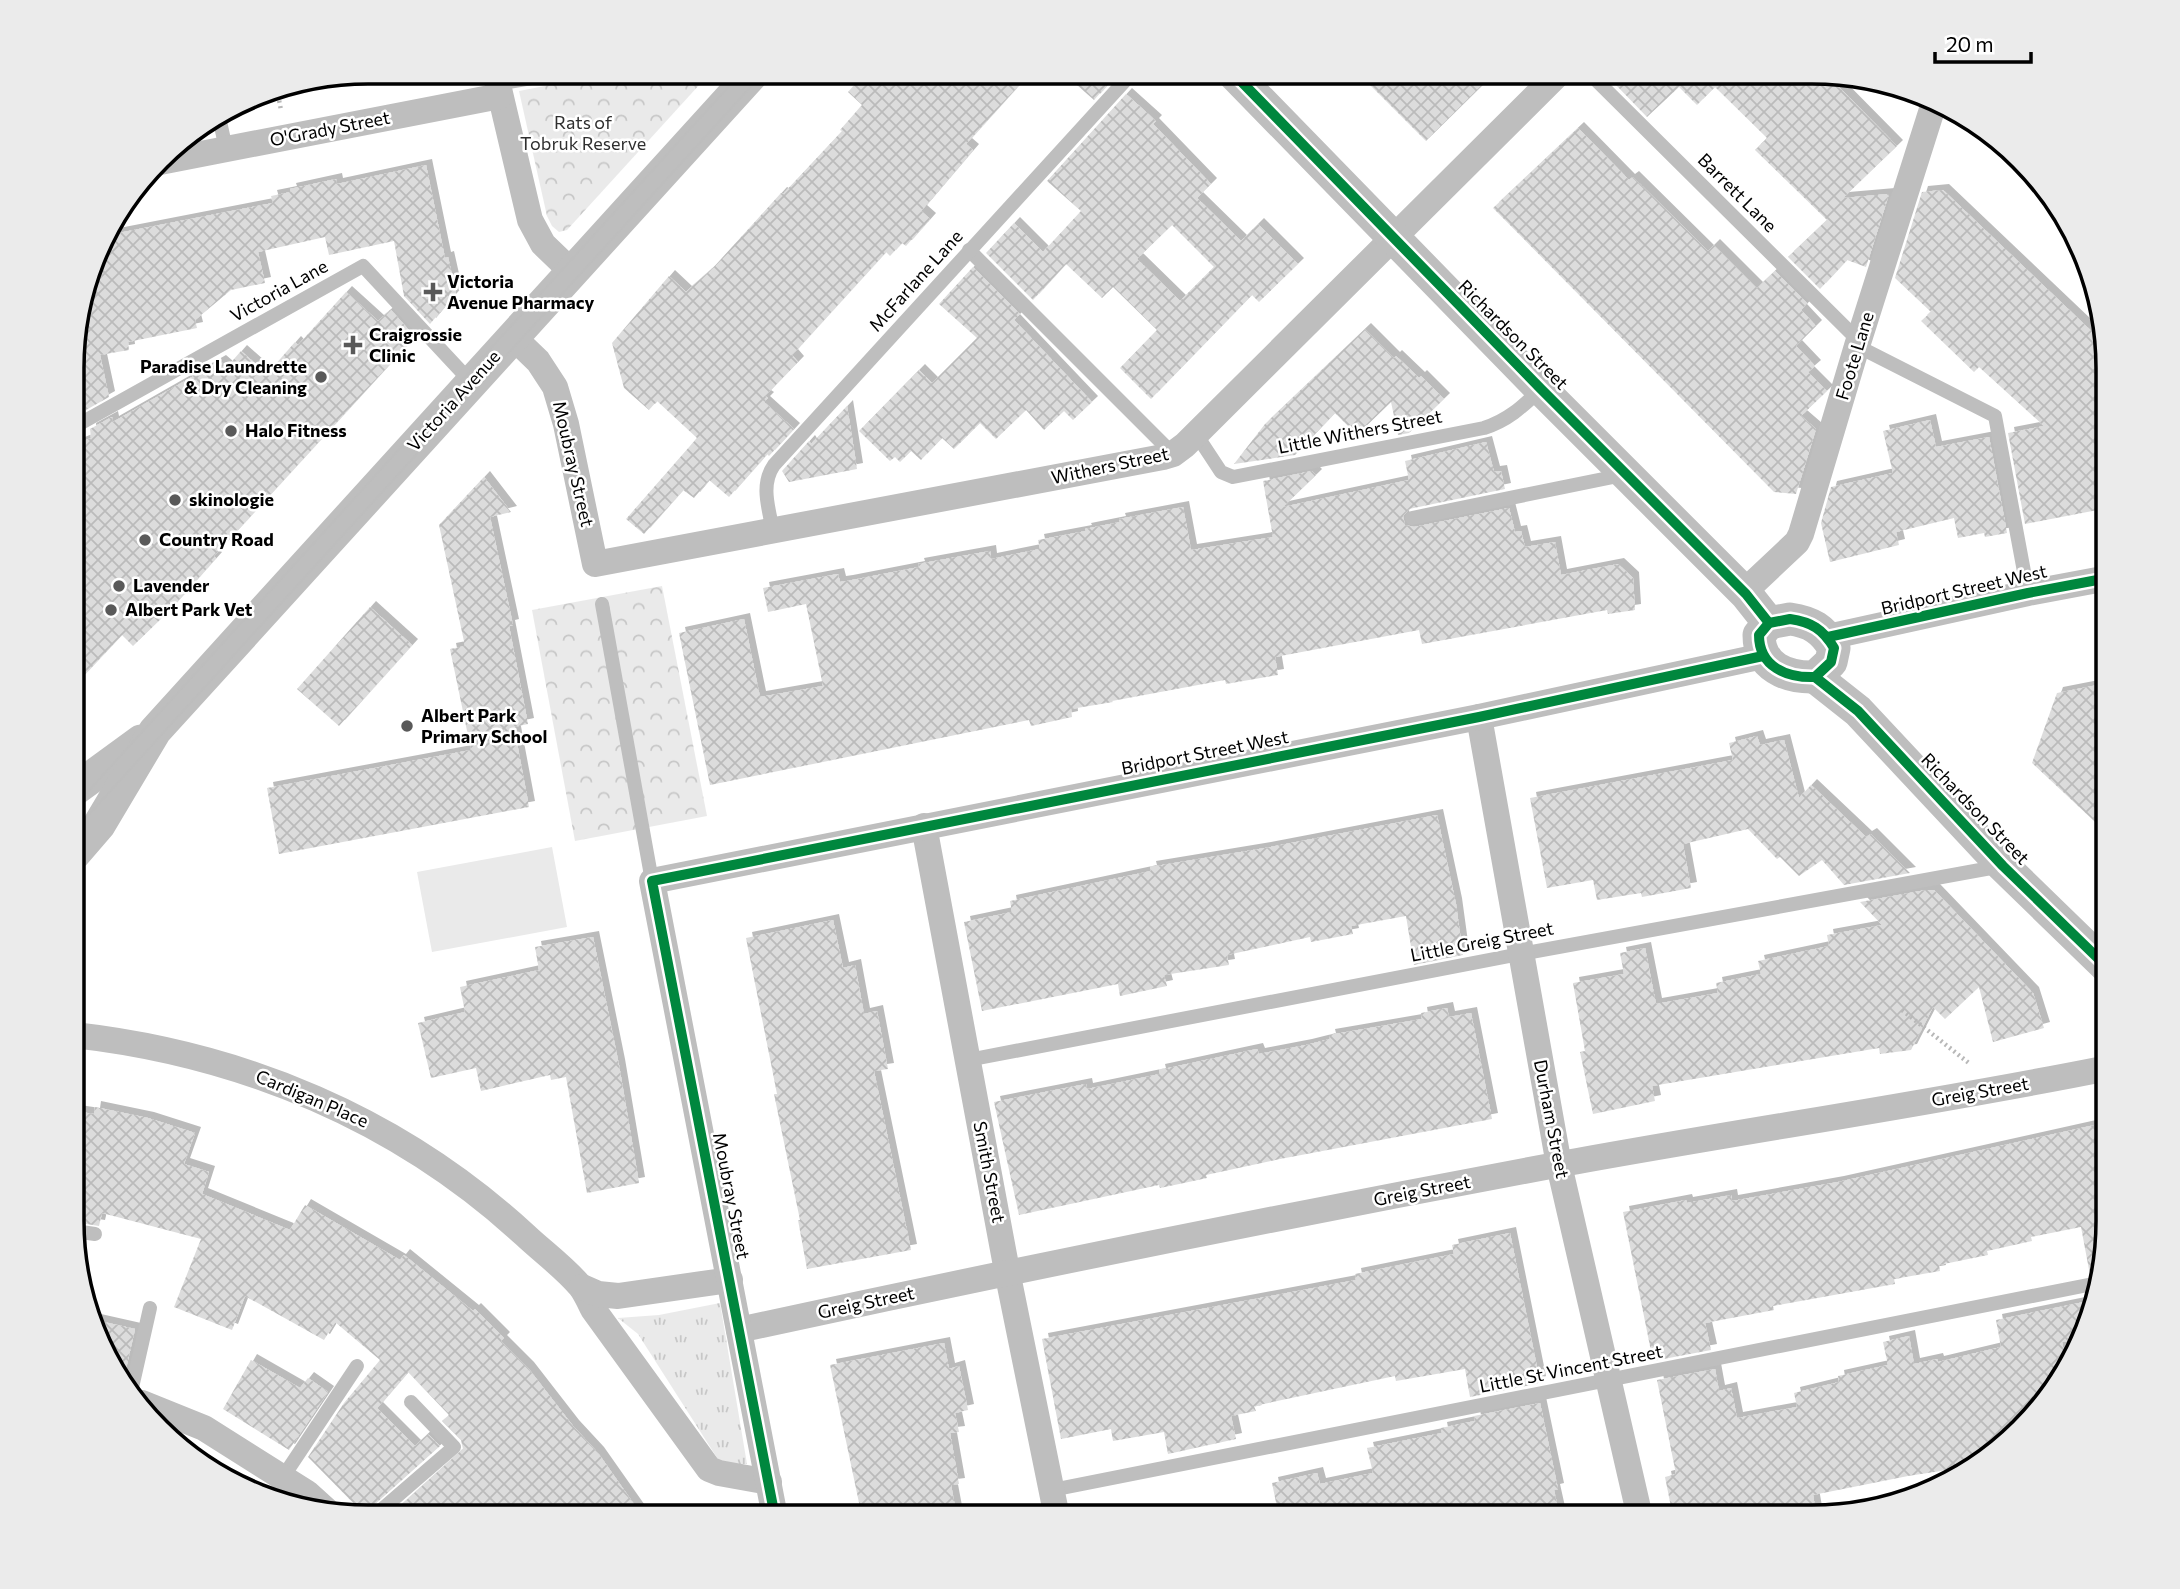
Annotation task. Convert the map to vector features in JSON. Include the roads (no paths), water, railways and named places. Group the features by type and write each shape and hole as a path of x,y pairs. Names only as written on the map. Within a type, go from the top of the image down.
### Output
{"street":[{"name":"O'Grady Street","path":"177,159 489,84"},
{"path":"497,84 532,226 542,244 572,272"},
{"name":"Victoria Avenue","path":"84,842 99,825 155,731 743,84"},
{"name":"Richardson Street","path":"1245,84 1541,389 1744,592 1769,623"},
{"name":"Withers Street","path":"595,564 1172,454 1196,434 1548,84"},
{"name":"Foote Lane","path":"1744,592 1800,537 1932,111"},
{"name":"Moubray Street","path":"513,337 538,361 555,387 566,424 595,564"},
{"name":"Bridport Street West","path":"1828,637 2096,580"},
{"path":"1790,619 1809,623 1828,637 1834,648 1831,662 1815,677 1779,671 1763,656 1759,645 1759,635 1769,623 1790,619"},
{"name":"Bridport Street West","path":"652,881 1479,717 1763,656"},
{"name":"Richardson Street","path":"1815,677 1858,711 2003,866 2096,956"},
{"name":"Durham Street","path":"1479,717 1559,1165 1637,1505"},
{"name":"Victoria Avenue","path":"84,783 155,731"},
{"name":"Smith Street","path":"924,826 1007,1271 1055,1505"},
{"name":"Moubray Street","path":"652,881 773,1505"},
{"name":"Cardigan Place","path":"84,1036 137,1043 212,1060 280,1084 365,1121 474,1191 582,1287 598,1294 618,1296 730,1280"},
{"name":"Greig Street","path":"739,1330 1007,1271 1559,1165 2096,1070"},
{"name":"Cardigan Place","path":"582,1287 593,1309 709,1469 719,1474 769,1482"},
{"path":"155,1408 204,1427 315,1500"}],"lane":[{"name":"McFarlane Lane","path":"773,531 766,485 772,468 1122,84"},
{"name":"Barrett Lane","path":"1600,84 1858,343 1995,416 2028,593"},
{"path":"221,125 226,149"},
{"path":"969,250 1172,454"},
{"name":"Victoria Lane","path":"84,421 363,266 471,382"},
{"name":"Little Withers Street","path":"1196,434 1219,470 1224,475 1233,477 1485,428 1504,421 1541,389"},
{"path":"1412,518 1628,474"},
{"path":"603,604 652,881"},
{"name":"Little Greig Street","path":"968,1060 1520,954 2003,866"},
{"path":"85,1233 95,1234"},
{"name":"Little St Vincent Street","path":"1052,1490 2089,1285"},
{"path":"133,1381 150,1308"},
{"path":"283,1477 357,1366"},
{"path":"387,1505 454,1447 411,1402"}],"tram line":[{"path":"84,796 731,84"},
{"path":"84,820 753,84"}],"place":[{"name":"Victoria Avenue Pharmacy","path":"433,292"},
{"name":"Craigrossie Clinic","path":"353,345"},
{"name":"Paradise Laundrette & Dry Cleaning","path":"321,377"},
{"name":"Halo Fitness","path":"231,431"},
{"name":"skinologie","path":"175,500"},
{"name":"Country Road","path":"145,540"},
{"name":"Lavender","path":"119,586"},
{"name":"Albert Park Vet","path":"111,610"},
{"name":"Albert Park Primary School","path":"407,726"}],"park label":[{"name":"Rats of Tobruk Reserve","path":"583,133"}]}
